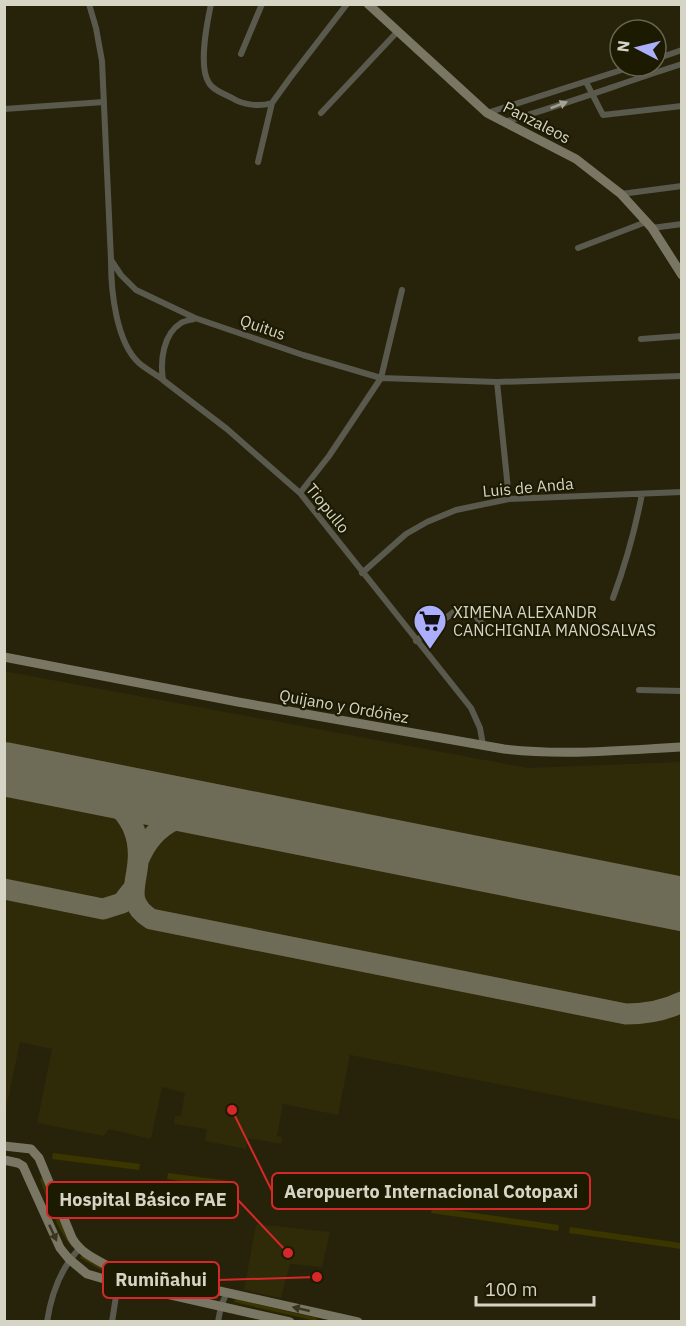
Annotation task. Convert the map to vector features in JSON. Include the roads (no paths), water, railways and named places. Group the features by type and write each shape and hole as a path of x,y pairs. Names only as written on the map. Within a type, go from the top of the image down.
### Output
{"street":[{"path":"89,4 102,61 111,260"},
{"path":"211,4 205,49 205,72 209,83 219,92 237,101 264,105 272,103"},
{"path":"241,54 262,4"},
{"path":"258,162 272,103 347,4"},
{"name":"Panzaleos","path":"368,4 487,113 576,159 621,194 649,225 681,275"},
{"path":"321,113 398,32"},
{"path":"503,122 550,109 681,64"},
{"path":"487,113 608,75"},
{"path":"586,82 603,115 681,106"},
{"path":"4,109 104,102"},
{"path":"621,194 681,186"},
{"path":"578,248 649,225 681,224"},
{"name":"Quitus","path":"111,260 121,276 136,290 195,318 303,355 381,378 497,382 681,376"},
{"name":"Tiopullo","path":"111,260 116,312 124,341 139,363 227,429 300,493 471,708 480,728 483,746"},
{"path":"300,493 329,456 381,378 402,290"},
{"path":"163,380 162,355 170,334 180,324 195,318"},
{"path":"640,339 681,336"},
{"path":"497,382 509,499"},
{"name":"Luis de Anda","path":"362,573 406,534 456,510 509,499 681,492"},
{"path":"613,598 632,541 642,494"},
{"path":"416,641 459,608 470,609 487,630"},
{"name":"Quijano y Ordóñez","path":"4,657 238,702 527,752 681,747"},
{"path":"639,690 681,691"},
{"path":"4,1146 31,1149 39,1158 72,1238 79,1249 108,1266 227,1292 326,1318 358,1322"},
{"path":"4,1160 23,1166 60,1248 87,1274 290,1322"},
{"path":"30,1179 44,1170"},
{"path":"47,1322 50,1305 63,1270 69,1259 79,1249"},
{"path":"112,1322 118,1283"},
{"path":"218,1322 227,1292"}],"place":[{"name":"XIMENA ALEXANDR CANCHIGNIA MANOSALVAS","path":"430,650"},
{"name":"Aeropuerto Internacional Cotopaxi","path":"232,1110"},
{"name":"Hospital Básico FAE","path":"288,1253"},
{"name":"Rumiñahui","path":"317,1277"}]}
